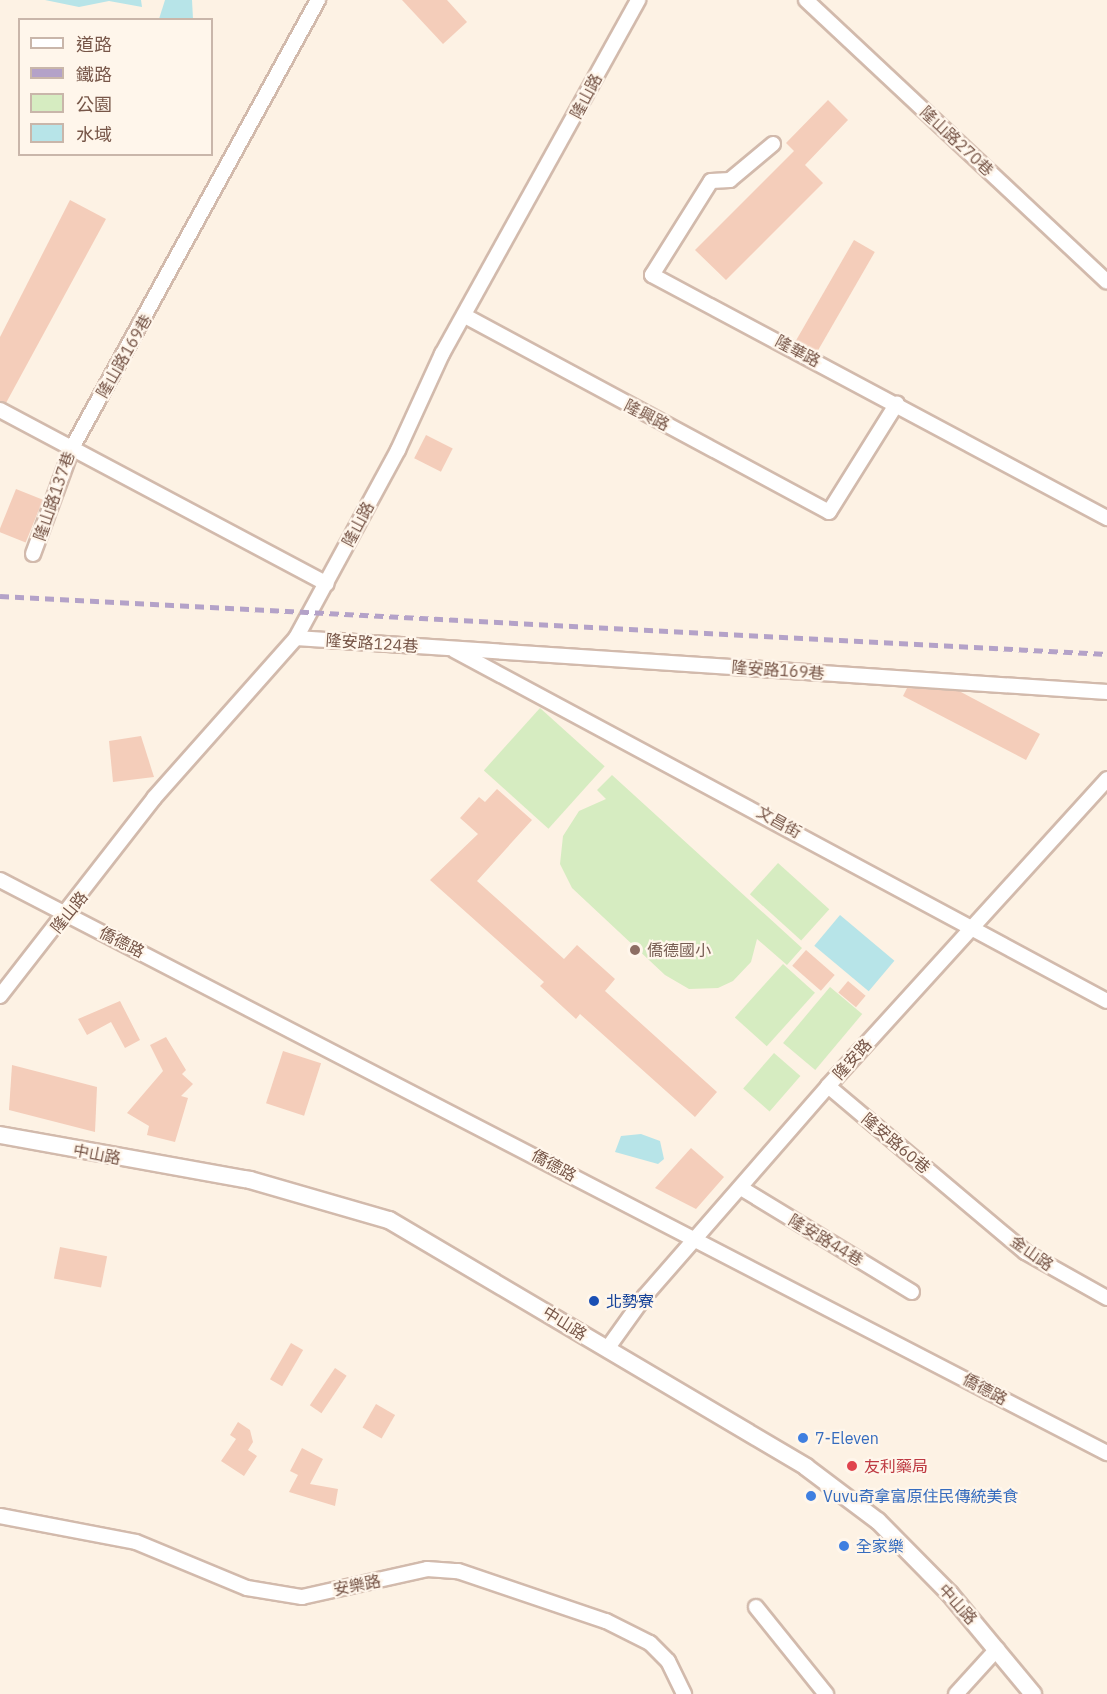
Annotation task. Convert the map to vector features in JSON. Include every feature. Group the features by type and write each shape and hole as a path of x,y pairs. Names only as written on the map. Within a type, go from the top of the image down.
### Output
{"street":[{"name":"隆山路169巷","path":"73,446 318,0"},
{"name":"隆山路","path":"0,996 68,914 154,798 296,638 327,584 442,354 467,317 639,0"},
{"name":"隆山路270巷","path":"806,0 1107,282"},
{"name":"隆華路","path":"773,144 730,180 711,181 652,275 897,403 1107,518"},
{"name":"隆興路","path":"467,317 830,512 897,403"},
{"name":"隆山路137巷","path":"0,410 73,446 33,554"},
{"path":"73,446 327,584"},
{"name":"隆安路124巷","path":"296,638 449,647"},
{"name":"隆安路169巷","path":"449,647 1107,692"},
{"name":"文昌街","path":"449,647 711,784 968,929 1107,1001"},
{"name":"隆安路","path":"607,1349 693,1240 741,1188 828,1086 968,929 1107,779"},
{"name":"僑德路","path":"0,880 460,1113 693,1240 1107,1453"},
{"name":"隆安路60巷","path":"828,1086 964,1199"},
{"name":"中山路","path":"0,1135 249,1180 368,1211 483,1272 607,1349 806,1467 878,1521 997,1649 1033,1694"},
{"name":"隆安路44巷","path":"741,1188 912,1292"},
{"name":"金山路","path":"964,1199 1025,1252 1107,1298"},
{"name":"安樂路","path":"0,1516 127,1539 247,1588 302,1597 427,1569 458,1571 606,1621 650,1643 668,1661 684,1694"},
{"path":"756,1607 826,1694"},
{"path":"956,1694 997,1649"}],"green space":[{"path":"540,708 605,766 548,829 484,770"},
{"path":"612,775 802,948 787,965 757,939 751,962 733,981 718,988 689,989 665,975 572,888 560,864 563,836 579,811 606,799 597,790"},
{"path":"778,863 829,909 801,940 750,894"},
{"path":"783,964 815,993 767,1046 735,1018"},
{"path":"830,987 862,1014 815,1070 783,1043"},
{"path":"774,1053 800,1076 770,1111 743,1088"}],"water":[{"path":"45,0 141,0 142,7 109,1 79,7"},
{"path":"165,0 192,0 193,18 159,18"},
{"path":"840,915 894,961 869,991 814,946"},
{"path":"641,1134 660,1141 664,1159 658,1164 615,1152 621,1136"}],"building":[{"path":"402,0 447,0 467,22 443,44"},
{"path":"828,100 848,120 805,165 823,183 726,280 695,250 794,151 786,143"},
{"path":"70,200 106,219 6,403 0,401 0,337"},
{"path":"854,240 875,252 817,352 796,340"},
{"path":"426,435 453,449 441,472 414,458"},
{"path":"16,489 43,500 26,543 0,532"},
{"path":"907,688 959,691 1040,734 1026,760 903,696"},
{"path":"141,736 154,777 113,782 109,741"},
{"path":"497,789 532,820 477,881 564,959 577,945 615,979 605,991 717,1092 695,1117 580,1014 576,1019 540,986 544,982 430,880 478,834 460,818 479,797 485,802"},
{"path":"806,950 835,975 821,991 792,966"},
{"path":"848,981 866,996 856,1007 838,992"},
{"path":"120,1001 140,1040 125,1048 111,1022 87,1035 78,1019"},
{"path":"166,1037 186,1070 182,1074 193,1084 181,1096 188,1098 175,1142 147,1135 149,1126 127,1113 163,1071 150,1045"},
{"path":"283,1051 321,1063 304,1116 266,1103"},
{"path":"12,1065 97,1087 95,1132 9,1110"},
{"path":"691,1148 724,1177 696,1209 655,1188"},
{"path":"60,1247 107,1256 101,1288 54,1278"},
{"path":"291,1343 303,1350 282,1386 270,1379"},
{"path":"335,1368 347,1376 321,1413 310,1405"},
{"path":"376,1404 395,1415 382,1438 362,1427"},
{"path":"238,1422 250,1430 253,1442 248,1450 257,1456 244,1476 221,1461 236,1439 230,1435"},
{"path":"302,1448 323,1459 310,1484 338,1489 335,1506 289,1492 298,1475 290,1471"}],"railway":[{"path":"0,596 1107,654"}],"place":[{"name":"僑德國小","path":"635,950"},
{"name":"北勢寮","path":"594,1301"},
{"name":"7-Eleven","path":"803,1438"},
{"name":"友利藥局","path":"852,1466"},
{"name":"Vuvu奇拿富原住民傳統美食","path":"811,1496"},
{"name":"全家樂","path":"844,1546"}]}
